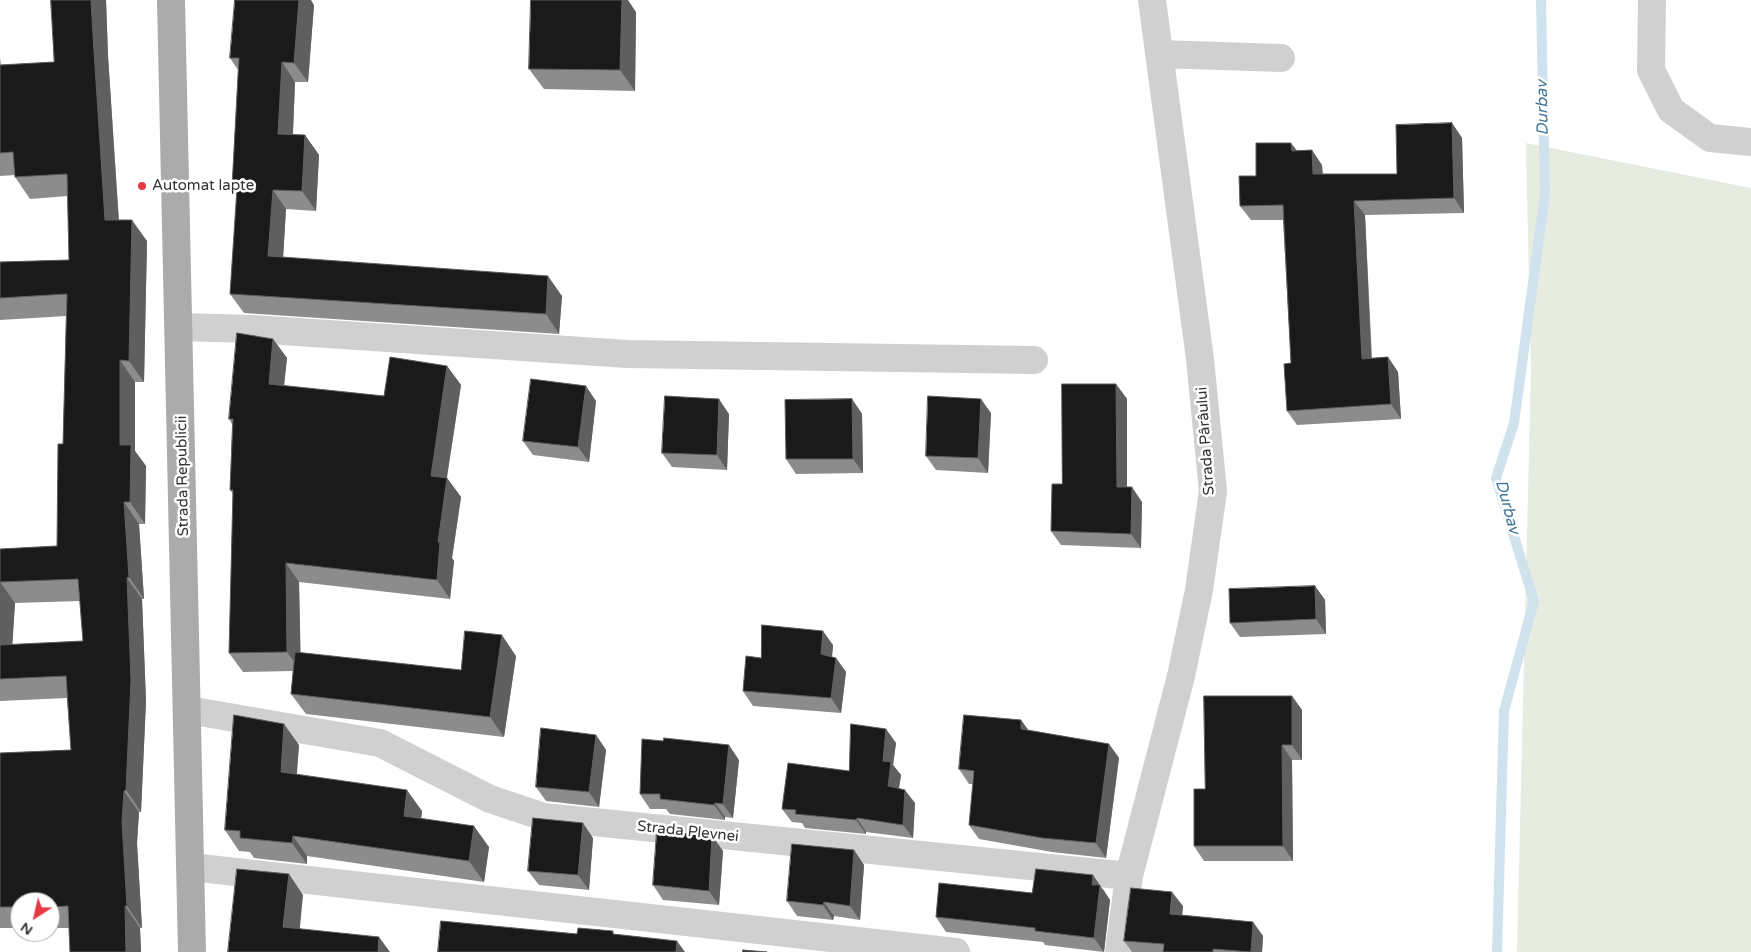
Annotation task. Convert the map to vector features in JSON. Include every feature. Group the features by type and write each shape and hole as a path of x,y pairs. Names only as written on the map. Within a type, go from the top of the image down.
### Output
{"main road":[{"name":"Strada Republicii","path":"171,0 192,867 192,952"}],"street":[{"name":"Strada Pârâului","path":"1129,876 1181,676 1198,590 1212,491 1200,360 1152,0"},
{"path":"1652,0 1651,70 1671,110 1710,138 1751,142"},
{"path":"1160,54 1281,58"},
{"path":"179,327 254,329 627,354 1034,360"},
{"name":"Strada Plevnei","path":"188,710 380,743 490,799 544,817 1129,876"},
{"path":"192,867 956,952"},
{"path":"1119,952 1129,876"}],"shaded area":[{"path":"1526,143 1751,188 1751,952 1517,952 1531,371"}],"building":[{"path":"51,0 91,0 105,220 132,220 129,361 120,360 120,445 131,445 130,502 124,502 129,577 127,578 131,680 126,790 124,791 122,822 127,906 125,906 126,952 70,952 68,906 60,906 60,892 10,892 10,907 0,907 0,753 71,750 66,676 0,679 0,645 83,641 78,579 0,582 0,549 57,546 58,444 63,444 67,294 0,298 0,262 69,260 67,174 15,177 13,152 0,153 0,65 54,62"},
{"path":"235,0 299,0 294,63 282,62 278,134 305,135 302,191 273,190 268,256 548,276 546,314 230,294 237,188 232,187 239,58 230,58"},
{"path":"531,0 622,0 620,70 529,69"},
{"path":"1452,123 1454,198 1354,201 1362,359 1388,357 1391,404 1287,411 1284,364 1291,363 1283,205 1240,206 1239,176 1256,176 1256,143 1291,143 1292,151 1312,150 1313,174 1397,174 1396,125"},
{"path":"237,333 273,339 269,384 384,396 390,357 447,366 431,476 447,478 438,542 440,542 437,580 286,563 287,652 229,653 233,490 230,490 233,419 229,419"},
{"path":"531,379 586,386 578,447 523,441"},
{"path":"1062,384 1116,384 1117,487 1132,487 1131,534 1051,531 1052,484 1062,484"},
{"path":"665,396 719,399 717,455 662,453"},
{"path":"928,396 981,399 978,458 926,456"},
{"path":"852,399 853,459 786,459 785,400"},
{"path":"1315,586 1316,619 1230,623 1229,589"},
{"path":"762,625 823,631 821,654 836,658 831,698 743,691 746,656 761,658"},
{"path":"465,631 502,635 490,717 291,694 295,652 461,670"},
{"path":"1204,696 1292,696 1292,745 1282,745 1283,846 1194,846 1194,789 1205,789"},
{"path":"234,715 284,724 281,772 407,790 404,816 474,826 469,861 293,836 292,843 240,838 240,831 225,830"},
{"path":"964,715 1021,720 1021,729 1109,744 1096,843 1042,838 969,825 974,771 959,769"},
{"path":"851,724 886,729 883,761 891,762 888,786 905,790 903,825 857,818 856,820 795,814 796,810 782,809 788,763 849,771"},
{"path":"541,728 596,735 589,792 536,787"},
{"path":"664,738 729,745 723,804 715,803 714,805 660,799 660,794 640,794 642,739 663,741"},
{"path":"533,818 583,823 578,875 528,871"},
{"path":"657,831 712,836 709,891 653,885"},
{"path":"792,844 854,850 850,906 824,902 823,905 787,901"},
{"path":"237,869 289,874 283,927 379,937 378,952 228,952"},
{"path":"1036,869 1093,875 1092,885 1100,885 1094,938 1035,931 1035,928 936,917 939,883 1032,893"},
{"path":"1131,888 1172,892 1170,914 1253,922 1251,952 1213,949 1213,952 1163,952 1164,944 1124,941"},
{"path":"441,921 577,934 578,928 613,931 613,934 677,941 676,952 438,952"},
{"path":"743,950 767,952 743,952"}],"waterway":[{"name":"Durbav","path":"1497,952 1504,711 1534,601 1496,478 1514,423 1545,194 1541,0"}],"place":[{"name":"Automat lapte","path":"142,186"}]}
